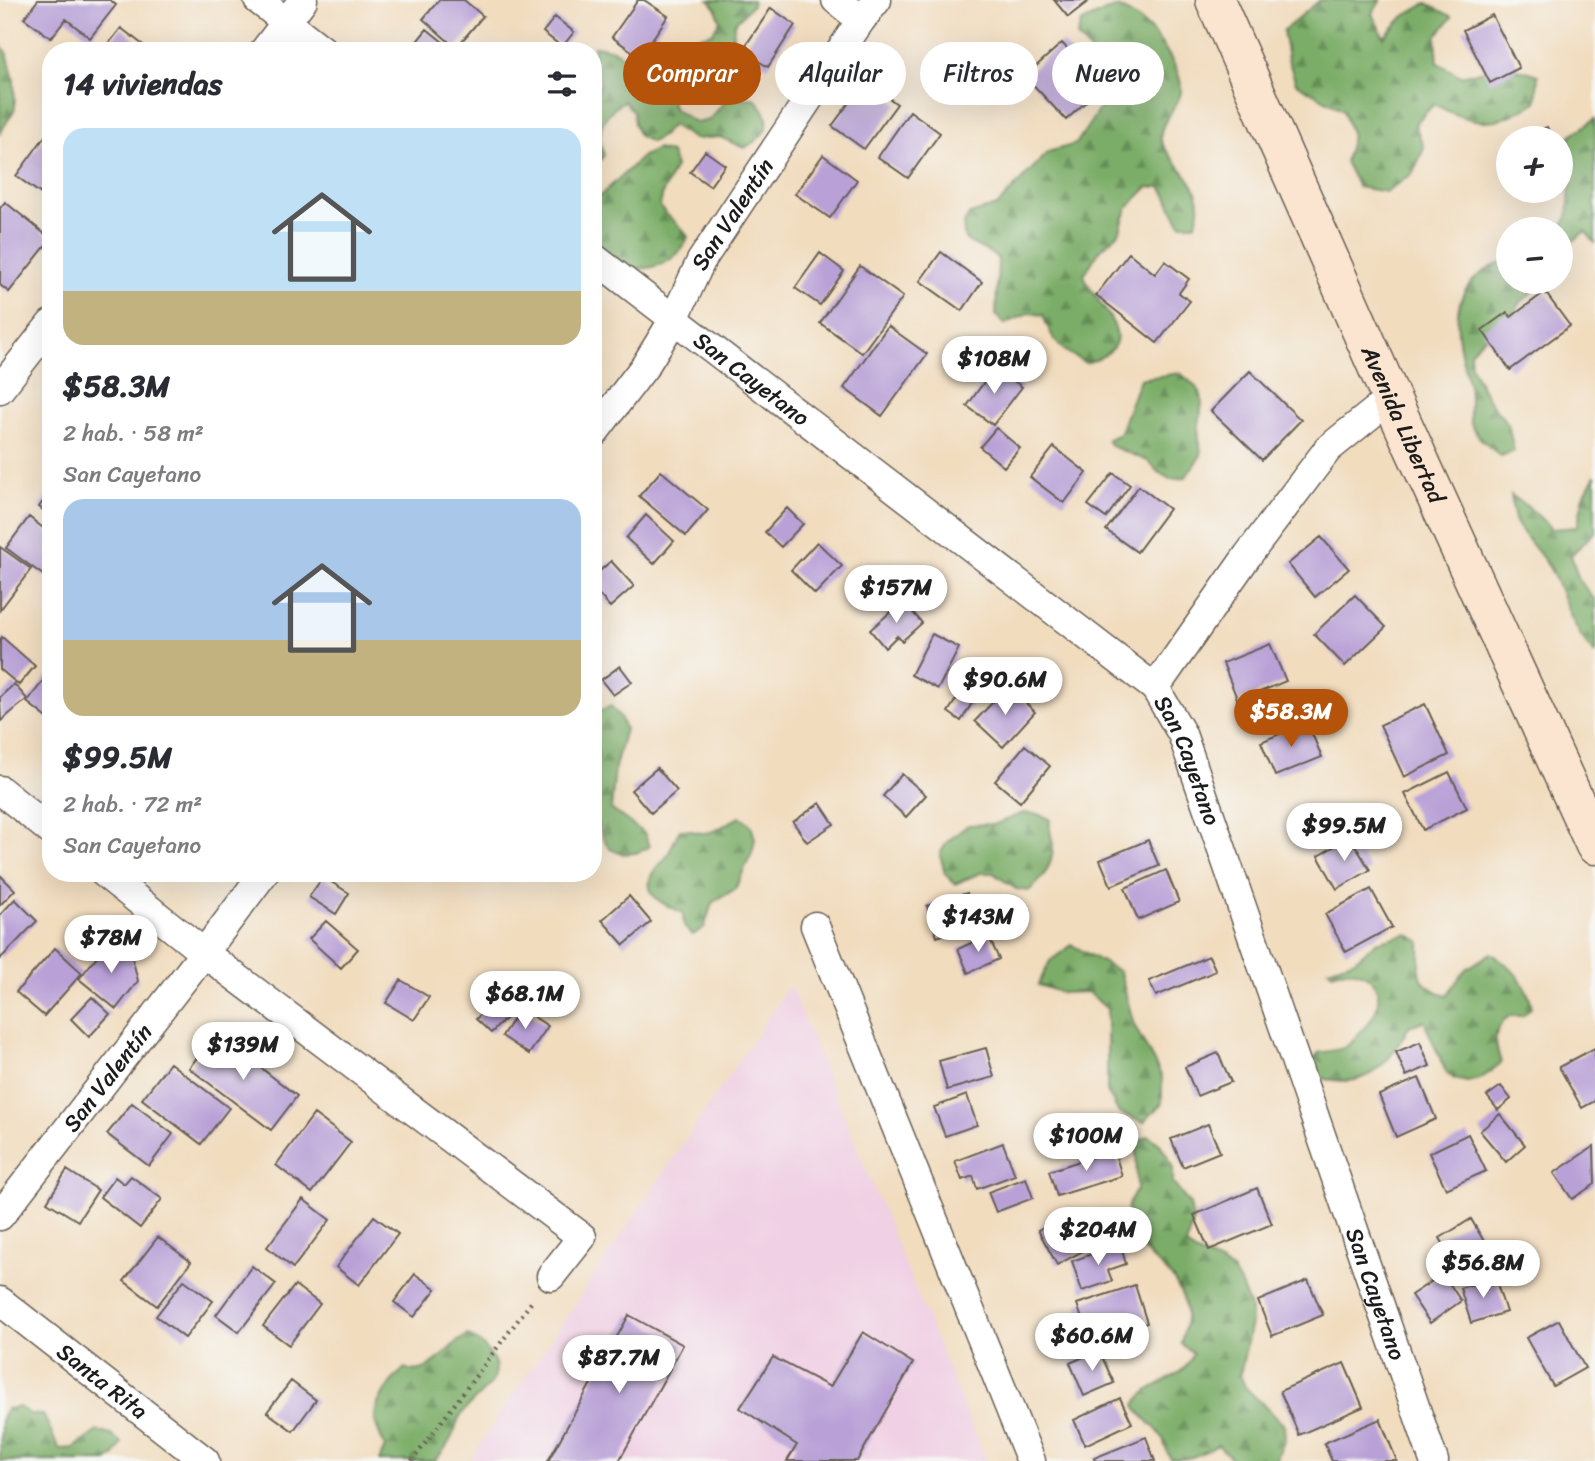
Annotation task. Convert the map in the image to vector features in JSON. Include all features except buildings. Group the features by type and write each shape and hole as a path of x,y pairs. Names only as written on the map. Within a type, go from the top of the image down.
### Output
{"main road":[{"name":"Avenida Libertad","path":"1215,0 1391,398 1595,845"}],"street":[{"path":"258,0 295,11 317,42"},
{"path":"836,0 869,10"},
{"name":"San Valentín","path":"602,422 645,366 674,319 701,261 869,10"},
{"path":"271,42 295,11"},
{"name":"San Cayetano","path":"602,264 1155,688 1182,734 1434,1461"},
{"path":"0,389 42,335"},
{"path":"1155,688 1248,555 1328,449 1391,398"},
{"path":"0,790 42,824"},
{"path":"115,882 204,953 582,1237 551,1276"},
{"name":"San Valentín","path":"0,1216 257,882"},
{"path":"815,926 1031,1461"},
{"name":"Santa Rita","path":"0,1301 205,1461"}],"path":[{"path":"412,1461 551,1276"}],"shaded area":[{"path":"790,985 986,1461 469,1461"}],"green space":[{"path":"709,0 753,0 752,5 734,24 732,42 693,42 700,36 712,33 720,21 716,8"},
{"path":"1320,0 1381,0 1372,14 1384,37 1404,16 1427,3 1452,17 1436,37 1438,63 1461,76 1500,68 1518,69 1538,75 1536,102 1509,116 1486,121 1462,117 1434,104 1415,124 1424,148 1413,173 1386,192 1358,187 1345,162 1352,136 1343,110 1296,83 1288,59 1283,31"},
{"path":"1119,7 1149,28 1160,42 1082,42 1077,37 1081,23"},
{"path":"0,45 7,52 14,80 15,109 0,133"},
{"path":"602,47 614,50 623,56 623,102 610,112 602,124"},
{"path":"1164,47 1175,67 1181,88 1178,102 1162,128 1161,140 1194,186 1199,214 1195,224 1181,224 1161,187 1148,187 1128,207 1119,233 1099,251 1084,275 1113,323 1117,335 1115,345 1105,355 1086,363 1058,345 1043,315 1029,313 1005,324 996,315 998,259 965,239 963,225 969,214 997,206 1048,152 1076,144 1102,105 1164,105"},
{"path":"628,105 672,105 696,123 709,120 722,105 760,105 766,113 767,126 759,138 744,148 720,137 694,139 672,125 663,135 651,142 639,136 633,111"},
{"path":"1595,119 1595,243 1585,231 1573,242 1573,217 1568,217 1569,203 1573,203 1573,134"},
{"path":"657,149 671,153 675,167 663,192 660,206 688,237 681,250 660,265 633,269 606,264 602,262 602,194 643,156"},
{"path":"1496,266 1496,294 1530,294 1511,317 1499,323 1470,352 1471,366 1478,380 1490,402 1508,424 1514,451 1501,456 1482,440 1471,425 1469,386 1458,328 1458,311 1463,295 1472,282"},
{"path":"1180,373 1201,395 1198,433 1201,455 1185,478 1170,479 1158,472 1148,461 1111,446 1107,440 1119,434 1140,379"},
{"path":"1595,475 1595,532 1571,555 1579,580 1595,600 1595,654 1574,623 1549,567 1516,522 1511,495 1552,529 1577,527 1584,495"},
{"path":"611,706 625,729 615,767 611,809 645,834 649,847 636,853 622,854 610,849 602,836 602,710"},
{"path":"1023,813 1050,819 1053,847 1046,872 1028,891 1016,889 993,873 980,873 955,884 945,874 940,854 947,842 968,825 996,824"},
{"path":"741,817 751,825 755,839 752,853 735,889 712,903 704,928 693,935 684,927 683,913 654,896 649,884 651,876 667,857 680,830 708,832"},
{"path":"1407,934 1420,941 1421,975 1423,981 1436,991 1447,995 1465,970 1491,953 1517,976 1527,991 1532,1007 1522,1016 1509,1016 1499,1027 1496,1043 1501,1063 1480,1079 1467,1082 1454,1079 1445,1070 1424,1021 1409,1026 1388,1059 1365,1077 1345,1081 1315,1077 1311,1065 1318,1053 1350,1044 1372,1018 1377,1006 1376,987 1371,979 1354,971 1332,973 1328,969 1355,960 1376,942"},
{"path":"1072,945 1120,972 1134,1025 1162,1077 1162,1103 1144,1122 1119,1113 1107,1091 1107,1009 1088,992 1063,993 1038,985 1050,961"},
{"path":"1149,1136 1160,1144 1167,1155 1173,1168 1173,1183 1190,1205 1193,1220 1186,1246 1223,1264 1233,1272 1251,1310 1251,1323 1240,1375 1245,1387 1284,1425 1285,1439 1276,1461 1234,1461 1218,1445 1190,1458 1171,1459 1160,1433 1135,1405 1149,1390 1182,1370 1193,1353 1181,1344 1186,1311 1180,1291 1171,1276 1142,1248 1128,1220 1128,1206 1137,1190 1136,1142"},
{"path":"468,1335 489,1353 496,1371 491,1383 460,1417 446,1447 434,1461 379,1461 385,1447 375,1414 384,1392 405,1368 413,1371 429,1366"},
{"path":"19,1407 30,1414 43,1415 60,1449 74,1448 97,1431 111,1435 122,1443 115,1455 107,1461 0,1461 1,1421 6,1409"}]}
